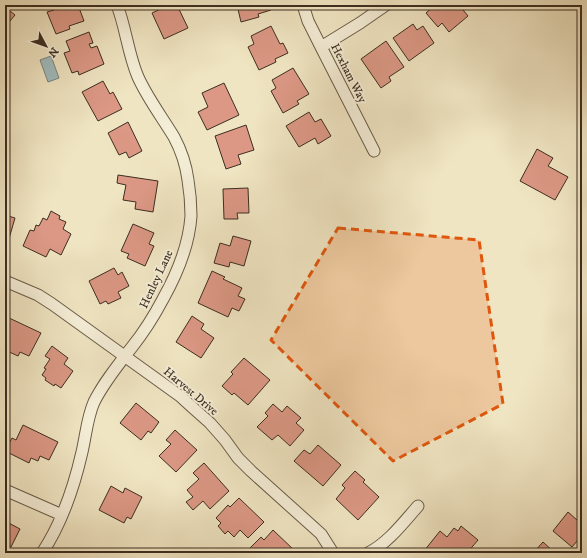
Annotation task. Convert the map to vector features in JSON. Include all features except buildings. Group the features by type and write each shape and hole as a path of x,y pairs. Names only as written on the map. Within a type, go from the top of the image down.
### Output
{"street":[{"name":"Henley Lane","path":"42,553 54,533 75,478 89,417 94,404 106,382 136,342 163,299 174,278 186,245 189,231 191,216 189,187 183,158 174,137 152,104 139,78 134,66 117,5"},
{"name":"Hexham Way","path":"303,5 308,21 374,151"},
{"path":"321,47 386,5"},
{"name":"Harvest Drive","path":"5,281 28,290 52,304 180,396 210,423 238,458 251,471 321,534 333,553"},
{"path":"5,490 62,514"},
{"path":"368,553 385,542 418,506"}],"highlighted area":[{"path":"338,228 479,240 503,404 393,461 271,340"}],"water":[{"path":"51,56 59,78 48,82 40,60"}]}
